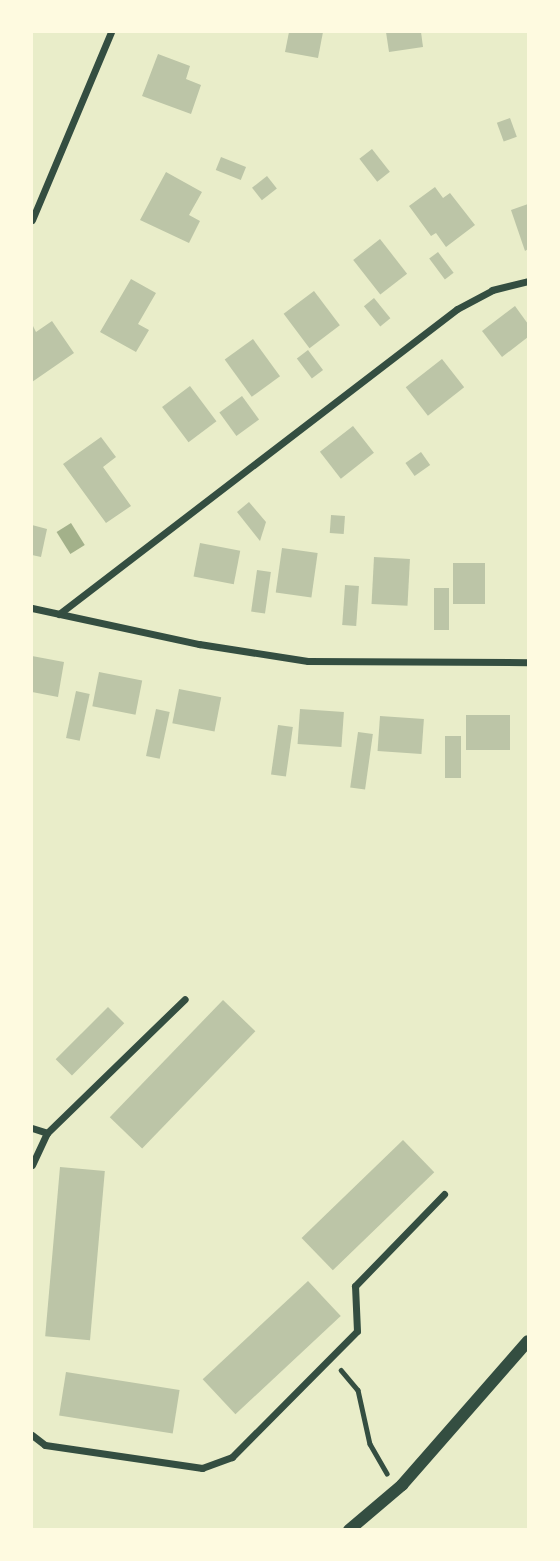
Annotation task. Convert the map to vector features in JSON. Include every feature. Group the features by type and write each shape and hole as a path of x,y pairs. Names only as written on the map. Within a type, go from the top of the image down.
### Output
{"street":[{"path":"32,220 111,32"},
{"path":"59,614 457,309 492,290 528,281"},
{"path":"32,608 212,647 308,661 528,662"},
{"path":"32,1165 47,1133 186,999"},
{"path":"32,1128 47,1133"},
{"path":"32,1435 44,1445 202,1468 232,1457 357,1331 355,1286 444,1194"},
{"path":"357,1528 402,1485 528,1341"}],"path":[{"path":"327,1361 351,1377 381,1469 402,1485"}],"shaded area":[{"path":"71,523 85,545 70,554 57,532"}],"building":[{"path":"289,32 323,32 318,58 285,52"},
{"path":"386,32 421,32 423,47 389,52"},
{"path":"158,54 190,66 186,79 201,85 191,114 142,96"},
{"path":"510,118 517,137 504,142 497,123"},
{"path":"372,149 390,172 377,182 359,159"},
{"path":"221,157 246,167 241,180 216,170"},
{"path":"166,172 202,192 189,215 200,221 189,243 140,220"},
{"path":"267,176 277,189 262,200 252,188"},
{"path":"435,187 443,198 450,193 475,225 446,247 436,233 431,236 409,206"},
{"path":"528,204 528,249 525,251 511,210"},
{"path":"380,239 407,274 380,295 353,260"},
{"path":"438,252 454,273 445,279 429,259"},
{"path":"131,279 156,293 138,324 149,330 136,352 100,332"},
{"path":"314,291 340,325 310,348 284,314"},
{"path":"374,298 390,318 380,326 364,306"},
{"path":"515,306 528,324 528,337 502,357 482,331"},
{"path":"52,321 74,353 32,382 32,324 36,332"},
{"path":"253,339 280,376 252,397 225,360"},
{"path":"308,350 323,370 312,378 297,358"},
{"path":"442,359 464,387 428,416 406,387"},
{"path":"190,386 216,421 189,442 162,407"},
{"path":"242,396 259,419 236,436 219,412"},
{"path":"353,426 374,453 341,479 320,452"},
{"path":"101,437 116,457 103,467 131,506 106,523 63,464"},
{"path":"421,452 430,465 415,476 405,463"},
{"path":"249,502 266,522 260,541 237,512"},
{"path":"331,515 345,516 344,534 330,533"},
{"path":"32,525 47,529 41,557 32,555"},
{"path":"200,543 240,551 234,584 194,576"},
{"path":"282,548 318,553 311,598 276,593"},
{"path":"374,557 410,559 407,606 372,604"},
{"path":"453,563 485,563 485,604 453,604"},
{"path":"257,570 271,572 265,614 251,612"},
{"path":"345,585 359,586 356,626 342,625"},
{"path":"434,588 449,588 449,630 434,630"},
{"path":"32,656 64,662 58,697 32,692"},
{"path":"99,672 142,680 136,715 92,706"},
{"path":"179,689 221,697 215,732 172,723"},
{"path":"76,691 90,694 80,741 66,738"},
{"path":"156,709 170,712 160,759 146,756"},
{"path":"300,709 344,712 341,747 298,744"},
{"path":"466,715 510,715 510,750 466,750"},
{"path":"380,716 424,719 421,754 378,751"},
{"path":"278,725 293,727 286,777 271,775"},
{"path":"358,732 373,734 365,790 350,787"},
{"path":"445,736 461,736 461,778 445,778"},
{"path":"223,1000 255,1031 142,1149 110,1117"},
{"path":"108,1007 124,1023 72,1076 56,1059"},
{"path":"403,1140 434,1172 333,1270 302,1238"},
{"path":"60,1167 105,1171 90,1340 45,1336"},
{"path":"308,1281 341,1316 235,1414 203,1379"},
{"path":"66,1372 180,1390 173,1433 59,1415"}]}
